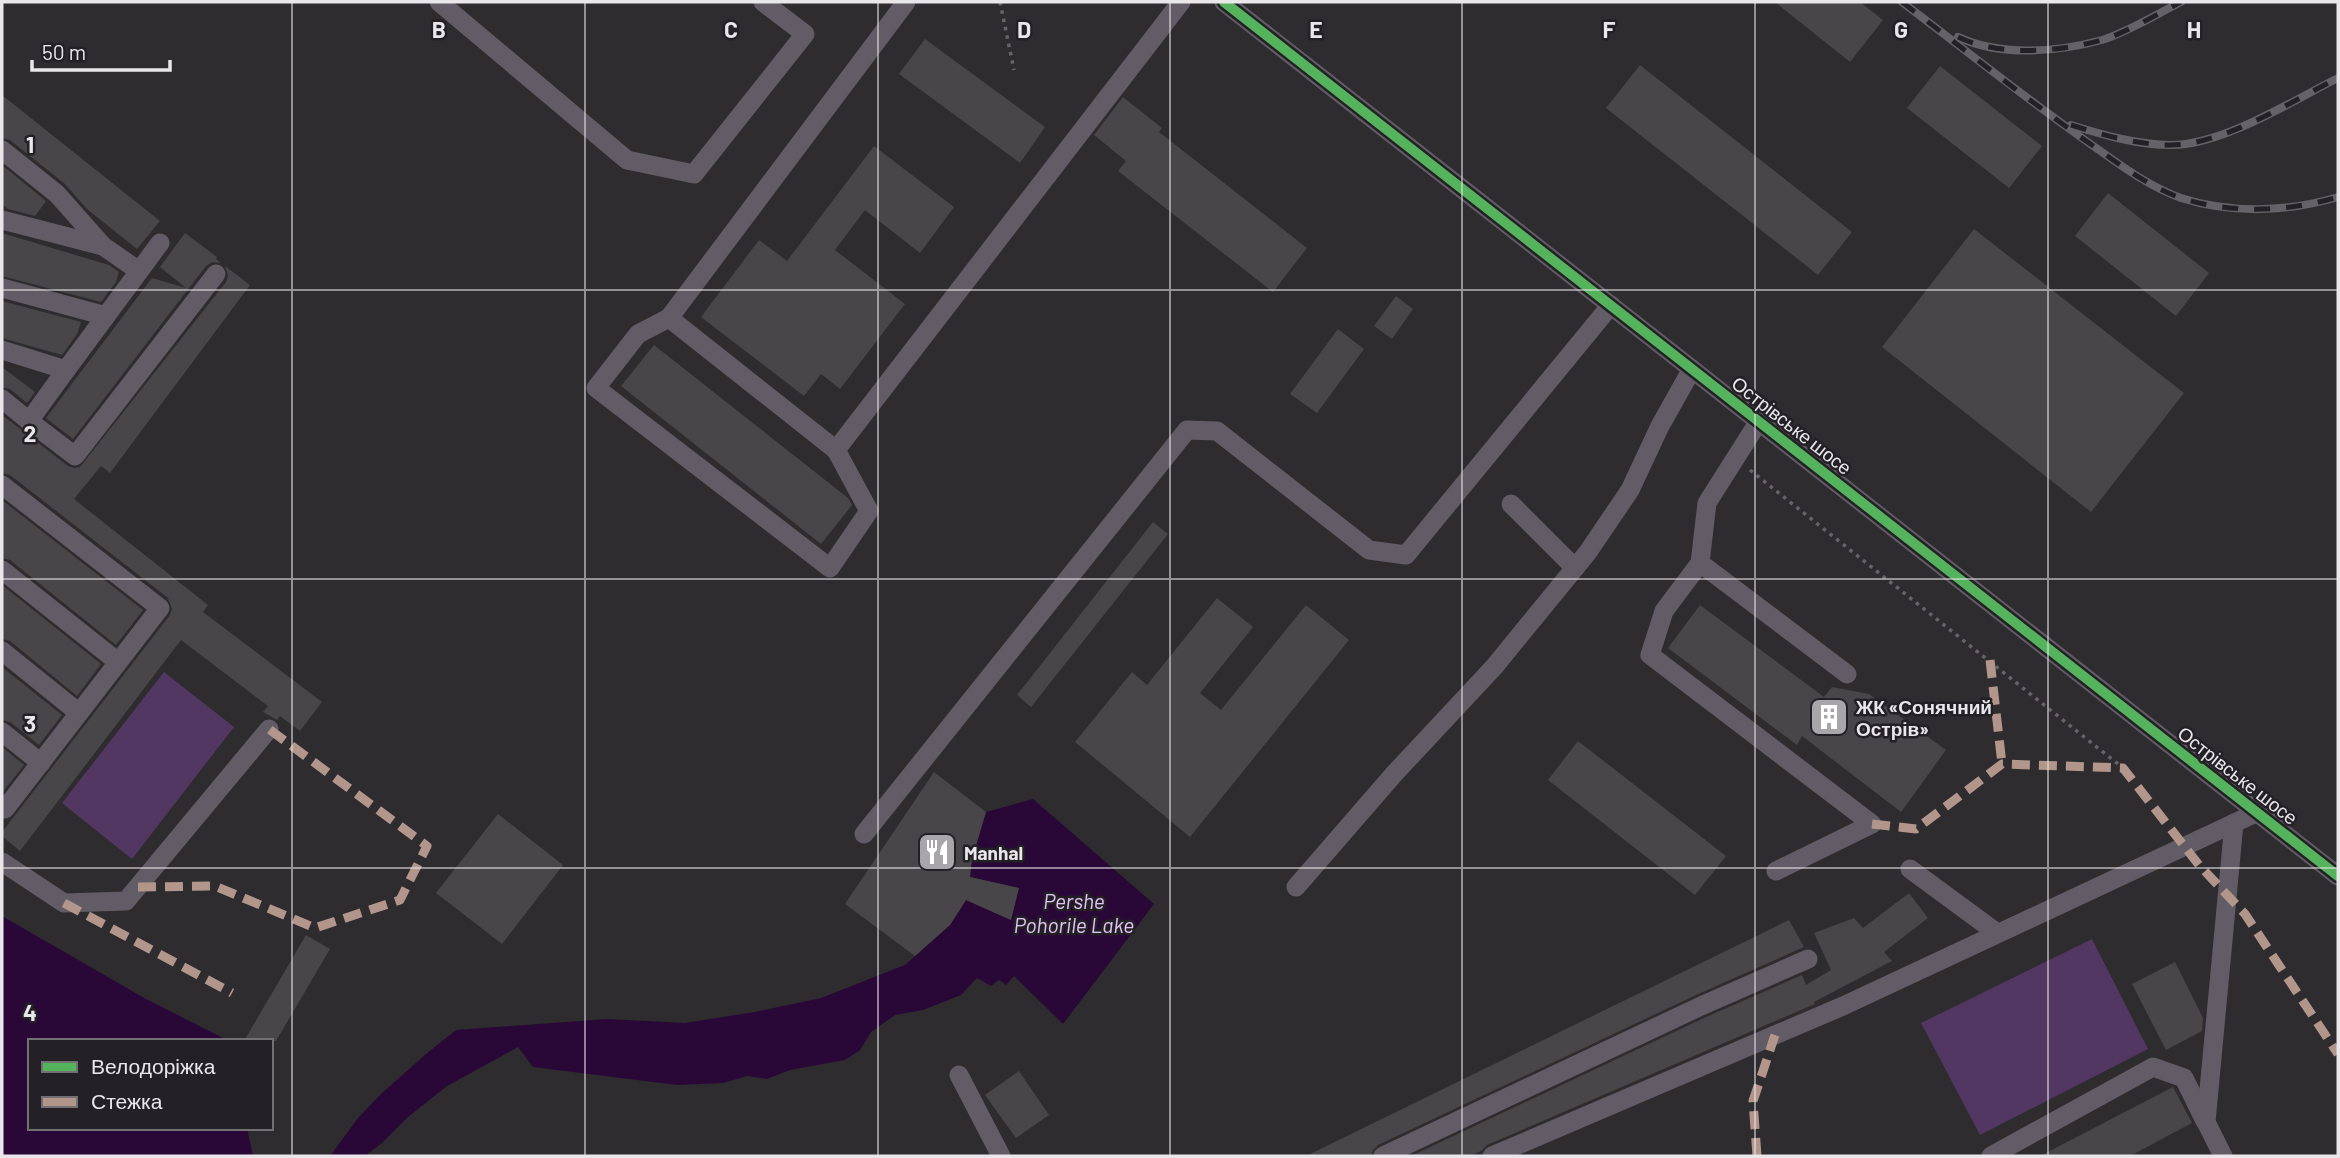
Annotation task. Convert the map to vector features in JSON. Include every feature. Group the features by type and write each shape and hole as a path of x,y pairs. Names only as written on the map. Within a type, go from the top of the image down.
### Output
{"street":[{"path":"439,2 627,160 694,174 805,34 763,2"},
{"path":"668,318 836,450 869,511 830,568 596,388 638,334 668,318 906,2"},
{"path":"836,450 1181,2"},
{"name":"Острівське шосе","path":"1224,2 2338,876"},
{"path":"2,150 57,194 103,246 139,271"},
{"path":"3,219 103,246"},
{"path":"29,421 160,243"},
{"path":"2,399 75,456 216,274"},
{"path":"2,288 106,316"},
{"path":"863,834 1187,430 1216,431 1368,550 1406,555 1611,305"},
{"path":"2,350 66,370"},
{"path":"1296,887 1394,774 1494,667 1575,568 1630,490 1660,426 1692,369"},
{"path":"1759,421 1707,503 1700,563 1664,611 1650,655 1872,824 1776,871"},
{"path":"2,485 160,608 5,809 2,807"},
{"path":"1511,504 1575,568"},
{"path":"1700,563 1847,674"},
{"path":"2,570 118,662"},
{"path":"2,651 79,713"},
{"path":"2,862 64,903 126,901 269,729"},
{"path":"2,732 41,762"},
{"path":"1492,1156 1843,1006 2258,812"},
{"path":"2206,1122 2234,823"},
{"path":"1910,869 1997,933"},
{"path":"1383,1156 1701,1006 1808,959"},
{"path":"1992,1156 2153,1067 2184,1079 2223,1156"},
{"path":"959,1075 1001,1156"}],"path":[{"path":"1000,2 1014,70"},
{"path":"1736,458 2123,768"}],"shaded area":[{"path":"164,672 234,727 132,859 62,803"},
{"path":"2092,939 2148,1049 1980,1135 1921,1023"}],"water":[{"name":"Pershe Pohorile Lake","path":"1033,799 1154,904 1063,1024 1014,976 1006,985 999,980 991,986 977,978 961,995 923,1010 895,1015 871,1032 860,1050 845,1060 790,1070 767,1079 747,1076 723,1083 677,1085 533,1067 518,1047 447,1086 365,1156 330,1156 358,1118 382,1093 456,1030 607,1019 685,1023 755,1012 821,998 905,965 950,925 966,900 1011,920 1018,888 970,877 972,859 986,812"},
{"path":"2,916 146,999 225,1039 28,1039 28,1130 247,1130 253,1156 2,1156"}],"building":[{"path":"1775,2 1860,2 1883,20 1850,62"},
{"path":"925,39 1045,127 1020,163 899,74"},
{"path":"1640,65 1852,232 1818,275 1606,108"},
{"path":"1940,66 2042,146 2009,188 1907,108"},
{"path":"2,95 160,221 137,249 87,209 65,184 10,140 2,138"},
{"path":"1123,97 1162,128 1159,132 1307,248 1273,292 1118,171 1126,161 1094,135"},
{"path":"874,146 954,207 920,253 865,210 835,250 905,304 840,389 821,374 804,396 701,317 759,240 787,261"},
{"path":"2,165 46,201 35,216 8,209 2,204"},
{"path":"2108,193 2209,273 2176,316 2075,236"},
{"path":"1974,229 2184,393 2091,512 1882,347"},
{"path":"2,233 109,265 119,272 116,282 101,302 2,276"},
{"path":"185,233 221,263 212,262 206,266 73,439 46,418 152,278 186,288 160,267"},
{"path":"225,266 250,285 110,473 101,466 74,499 208,605 203,612 322,702 300,731 280,716 277,720 263,712 268,706 181,640 20,851 2,836 2,832 172,609 168,598 10,475 2,473 2,415 68,466 80,467 226,282 228,275"},
{"path":"1396,296 1413,309 1392,339 1374,326"},
{"path":"2,301 81,322 77,334 62,355 2,338"},
{"path":"1338,329 1364,349 1317,413 1290,394"},
{"path":"654,345 848,498 852,505 821,544 621,386"},
{"path":"2,367 35,392 27,403 10,389 2,387"},
{"path":"2,500 143,610 116,645 10,560 2,558"},
{"path":"1153,522 1168,534 1031,707 1017,695"},
{"path":"2,585 101,664 77,696 10,641 2,639"},
{"path":"1217,598 1253,627 1200,693 1221,710 1306,605 1349,640 1190,837 1075,742 1132,672 1147,685"},
{"name":"ЖК «Сонячний Острів»","path":"1700,605 1824,697 1832,687 1869,694 1946,750 1901,812 1802,736 1797,745 1668,648"},
{"path":"2,667 62,715 39,745 10,722 2,720"},
{"path":"1578,741 1726,856 1695,895 1548,780"},
{"path":"2,747 24,765 2,793"},
{"path":"934,772 986,812 972,859 970,877 1019,888 1011,920 966,900 950,925 915,956 845,904"},
{"path":"498,814 563,865 502,944 436,893"},
{"path":"1909,893 1928,918 1884,952 1892,961 1814,1002 1815,1004 1487,1145 1470,1156 1411,1156 1706,1017 1802,975 1806,985 1831,970 1814,933 1854,918 1863,928"},
{"path":"1789,920 1804,947 1378,1145 1371,1156 1306,1156"},
{"path":"306,935 330,949 276,1041 245,1039"},
{"path":"2175,962 2203,1018 2202,1031 2166,1050 2132,984"},
{"path":"1019,1071 1049,1115 1016,1138 985,1095"},
{"path":"2173,1087 2192,1123 2130,1156 2040,1156"}],"railway":[{"path":"1902,2 2065,126 2133,174 2168,193 2200,203 2239,209 2299,206 2338,197"},
{"path":"1958,37 1992,48 2048,50 2112,37 2181,2"},
{"path":"2071,125 2146,143 2191,143 2235,130 2338,78"}],"marked path":[{"path":"1990,660 2002,764"},
{"path":"138,887 215,886 315,928 400,900 427,846 269,729"},
{"path":"1872,824 1916,829 2002,764 2123,768 2199,865 2245,914 2338,1054"},
{"path":"64,903 232,993"},
{"path":"1757,1156 1753,1101 1775,1035"}],"cycle path":[{"path":"1224,2 2338,876"}],"place":[{"name":"ЖК «Сонячний Острів»","path":"1829,717"},
{"name":"Manhal","path":"937,852"}]}
